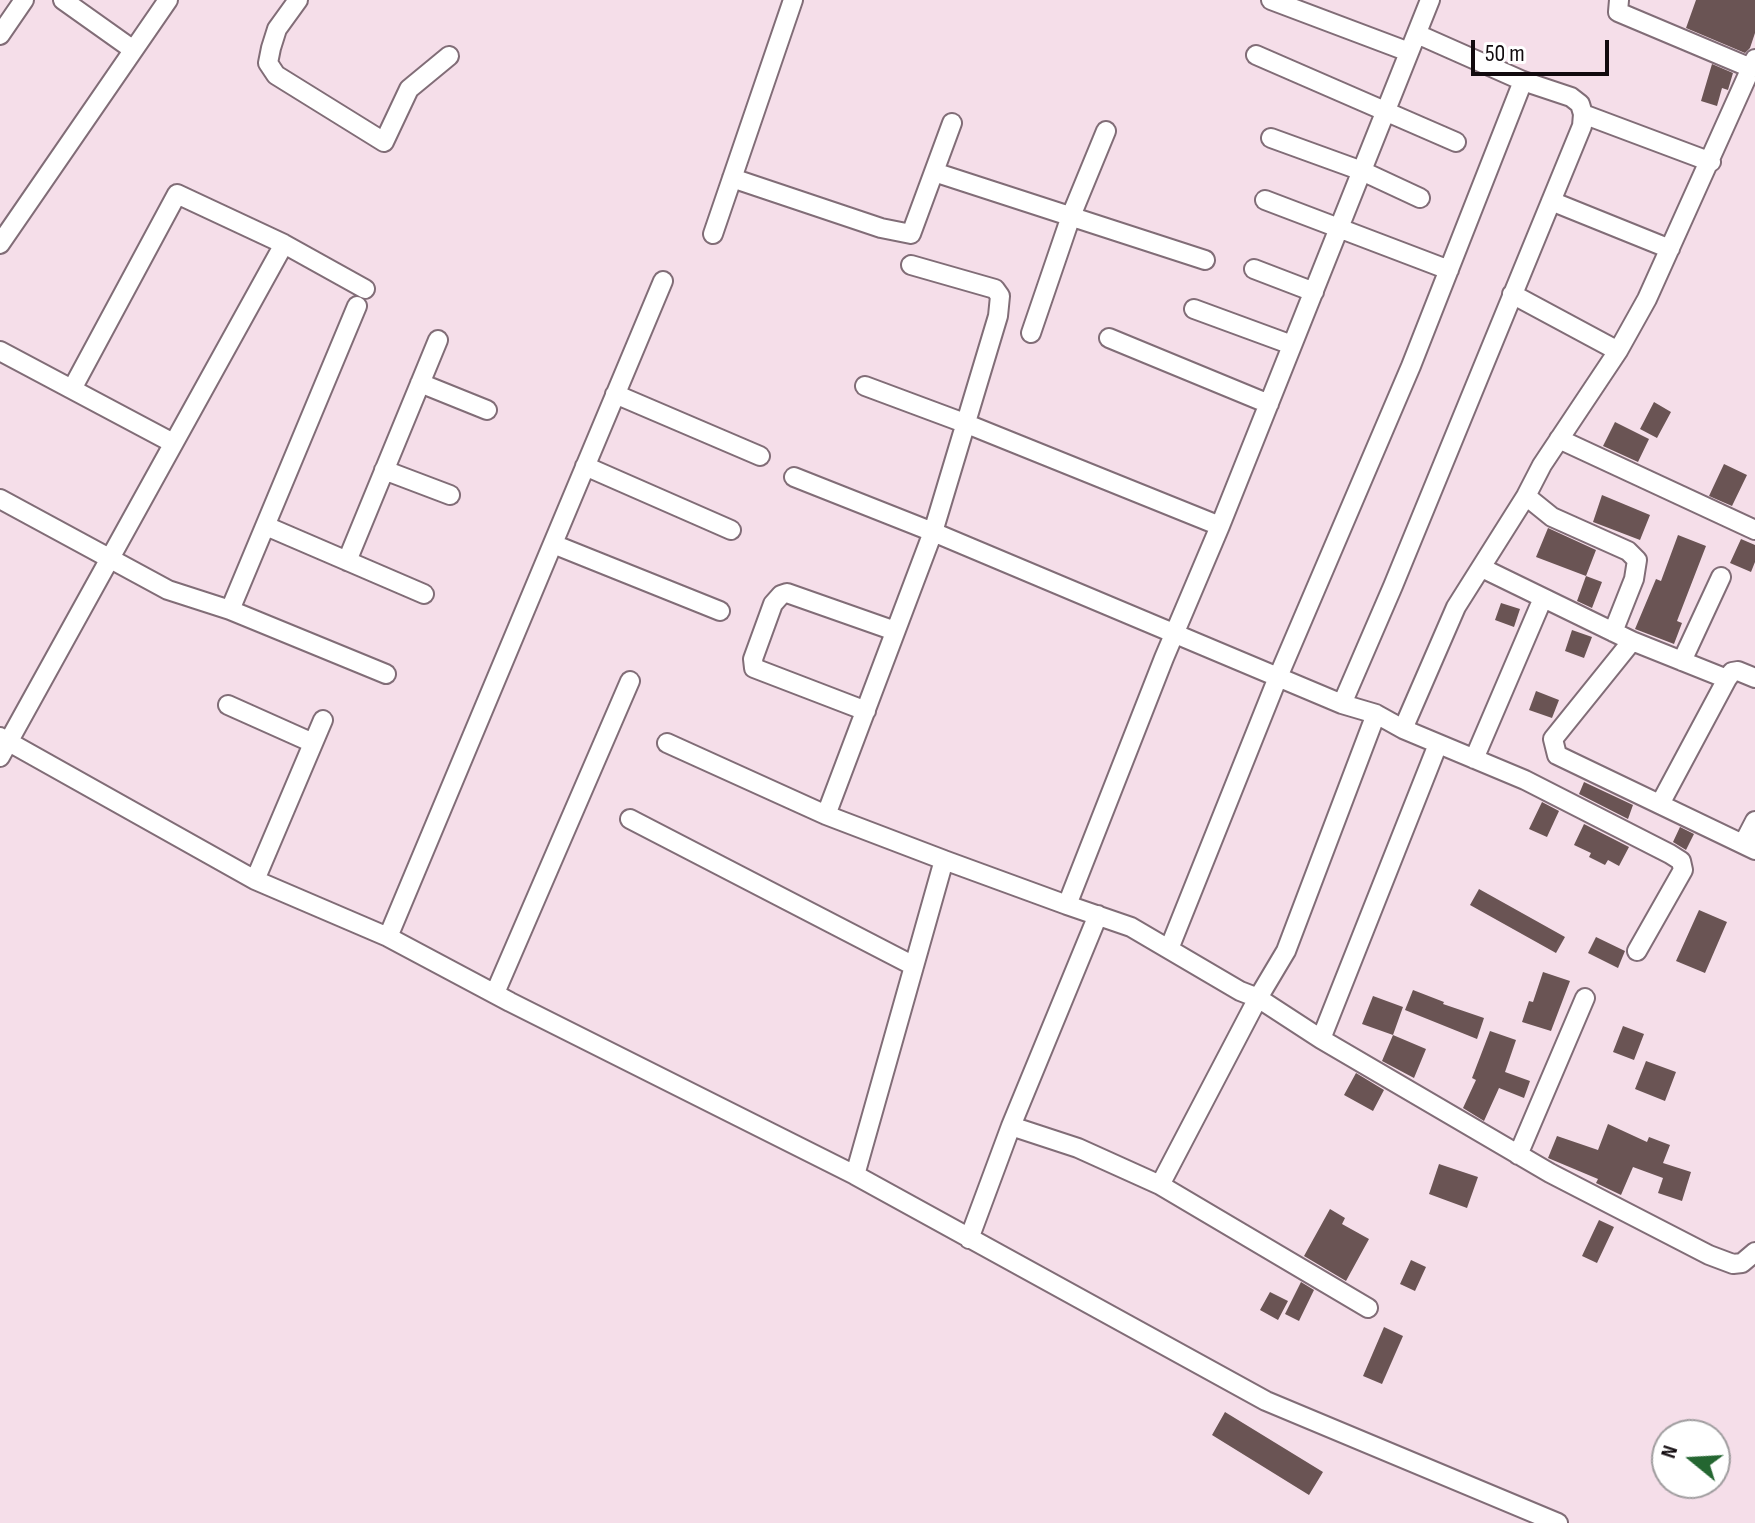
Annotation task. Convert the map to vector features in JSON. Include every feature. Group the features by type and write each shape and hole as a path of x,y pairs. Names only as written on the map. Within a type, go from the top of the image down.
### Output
{"street":[{"path":"0,35 24,0"},
{"path":"63,0 132,49"},
{"path":"0,244 168,0"},
{"path":"298,0 277,29 268,63 276,75 384,142 409,89 449,56"},
{"path":"713,234 793,0"},
{"path":"1271,0 1409,52"},
{"path":"1067,905 1430,0"},
{"path":"1403,729 1456,607 1559,439 1618,351 1647,299 1752,74 1618,12 1619,0"},
{"path":"1342,704 1582,126 1580,104 1571,97 1523,81 1417,34"},
{"path":"1256,55 1456,142"},
{"path":"1169,949 1278,677 1411,366 1523,81"},
{"path":"1583,114 1711,162"},
{"path":"732,178 881,228 911,234 952,123"},
{"path":"1031,333 1071,216 1106,131"},
{"path":"1271,138 1362,171 1420,198"},
{"path":"934,172 1205,260"},
{"path":"72,389 177,194 284,244 361,298 230,610"},
{"path":"1265,200 1449,270"},
{"path":"1551,201 1670,249"},
{"path":"284,244 3,746 255,880 388,937 855,1175 1266,1401 1558,1523"},
{"path":"826,815 933,532 998,316 1000,296 995,289 911,265"},
{"path":"1254,269 1314,292"},
{"path":"388,937 663,281"},
{"path":"1512,294 1618,351"},
{"path":"1194,309 1292,345"},
{"path":"1109,338 1269,404"},
{"path":"347,561 438,340"},
{"path":"0,351 173,443"},
{"path":"420,383 487,410"},
{"path":"865,386 1220,526"},
{"path":"615,394 760,456"},
{"path":"1559,439 1755,530"},
{"path":"585,466 731,530"},
{"path":"384,470 450,495"},
{"path":"794,477 1342,704 1376,714 1403,729 1525,780 1681,861 1683,870 1637,951"},
{"path":"1526,496 1552,517 1628,551 1637,560 1634,579 1613,632"},
{"path":"0,499 168,590 230,610 386,674"},
{"path":"266,526 424,594"},
{"path":"553,544 720,611"},
{"path":"1482,568 1632,641 1727,679"},
{"path":"1682,661 1721,577"},
{"path":"866,711 754,668 753,659 773,604 787,593 895,631"},
{"path":"1474,759 1543,598"},
{"path":"1632,641 1553,739 1557,755 1749,847 1755,821"},
{"path":"1660,804 1732,672 1738,671 1755,678"},
{"path":"495,993 630,681"},
{"path":"228,705 313,743"},
{"path":"1160,1185 1286,951 1376,714"},
{"path":"255,880 323,720"},
{"path":"667,743 826,815 1131,927 1240,991 1258,998 1321,1039 1518,1155 1709,1255 1733,1264 1742,1263 1755,1252"},
{"path":"1321,1039 1438,744"},
{"path":"630,819 914,966"},
{"path":"855,1175 944,860"},
{"path":"969,1239 1011,1126 1098,915"},
{"path":"1518,1155 1585,998"},
{"path":"1011,1126 1078,1148 1160,1185 1368,1308"}],"building":[{"path":"1696,0 1755,0 1755,33 1750,48 1745,53 1686,28"},
{"path":"1712,64 1733,73 1728,90 1722,88 1717,106 1701,101"},
{"path":"1654,402 1671,412 1657,438 1640,429"},
{"path":"1615,422 1649,439 1638,462 1603,446"},
{"path":"1724,464 1747,475 1732,506 1709,496"},
{"path":"1602,495 1650,515 1640,540 1593,522"},
{"path":"1548,528 1596,550 1586,576 1536,557"},
{"path":"1678,535 1706,546 1677,621 1682,623 1674,644 1635,629 1656,579 1661,581"},
{"path":"1741,539 1755,545 1755,562 1751,572 1730,563"},
{"path":"1586,576 1602,582 1592,608 1577,601"},
{"path":"1501,603 1520,609 1514,627 1495,620"},
{"path":"1572,630 1592,637 1584,658 1565,651"},
{"path":"1536,691 1559,700 1552,718 1529,710"},
{"path":"1584,782 1633,805 1628,819 1579,794"},
{"path":"1542,802 1559,811 1547,837 1529,829"},
{"path":"1584,824 1629,847 1619,866 1608,860 1605,865 1589,857 1591,853 1574,845"},
{"path":"1680,827 1694,834 1686,850 1673,842"},
{"path":"1479,889 1565,937 1556,953 1470,905"},
{"path":"1699,910 1727,922 1705,973 1676,961"},
{"path":"1596,937 1625,951 1618,968 1588,953"},
{"path":"1543,972 1570,981 1551,1031 1522,1022"},
{"path":"1413,990 1484,1018 1477,1039 1405,1010"},
{"path":"1373,996 1403,1007 1393,1035 1362,1024"},
{"path":"1623,1026 1644,1034 1634,1060 1613,1052"},
{"path":"1490,1031 1516,1040 1505,1072 1530,1081 1524,1098 1499,1088 1484,1121 1463,1108 1476,1080 1472,1078"},
{"path":"1393,1035 1426,1049 1414,1078 1382,1061"},
{"path":"1646,1061 1676,1072 1665,1101 1635,1089"},
{"path":"1356,1073 1384,1090 1373,1111 1344,1095"},
{"path":"1608,1124 1647,1142 1649,1137 1670,1145 1663,1163 1691,1172 1682,1201 1658,1193 1663,1178 1633,1167 1621,1195 1596,1183 1598,1179 1548,1158 1557,1136 1598,1150"},
{"path":"1439,1164 1478,1177 1467,1208 1429,1194"},
{"path":"1330,1209 1345,1218 1342,1224 1369,1239 1346,1281 1304,1256"},
{"path":"1599,1220 1614,1227 1597,1263 1582,1256"},
{"path":"1411,1260 1426,1267 1415,1291 1400,1284"},
{"path":"1301,1282 1314,1290 1299,1321 1285,1314"},
{"path":"1270,1292 1288,1301 1278,1320 1260,1310"},
{"path":"1384,1327 1403,1336 1382,1384 1363,1376"},
{"path":"1225,1412 1323,1472 1309,1495 1212,1435"}]}
